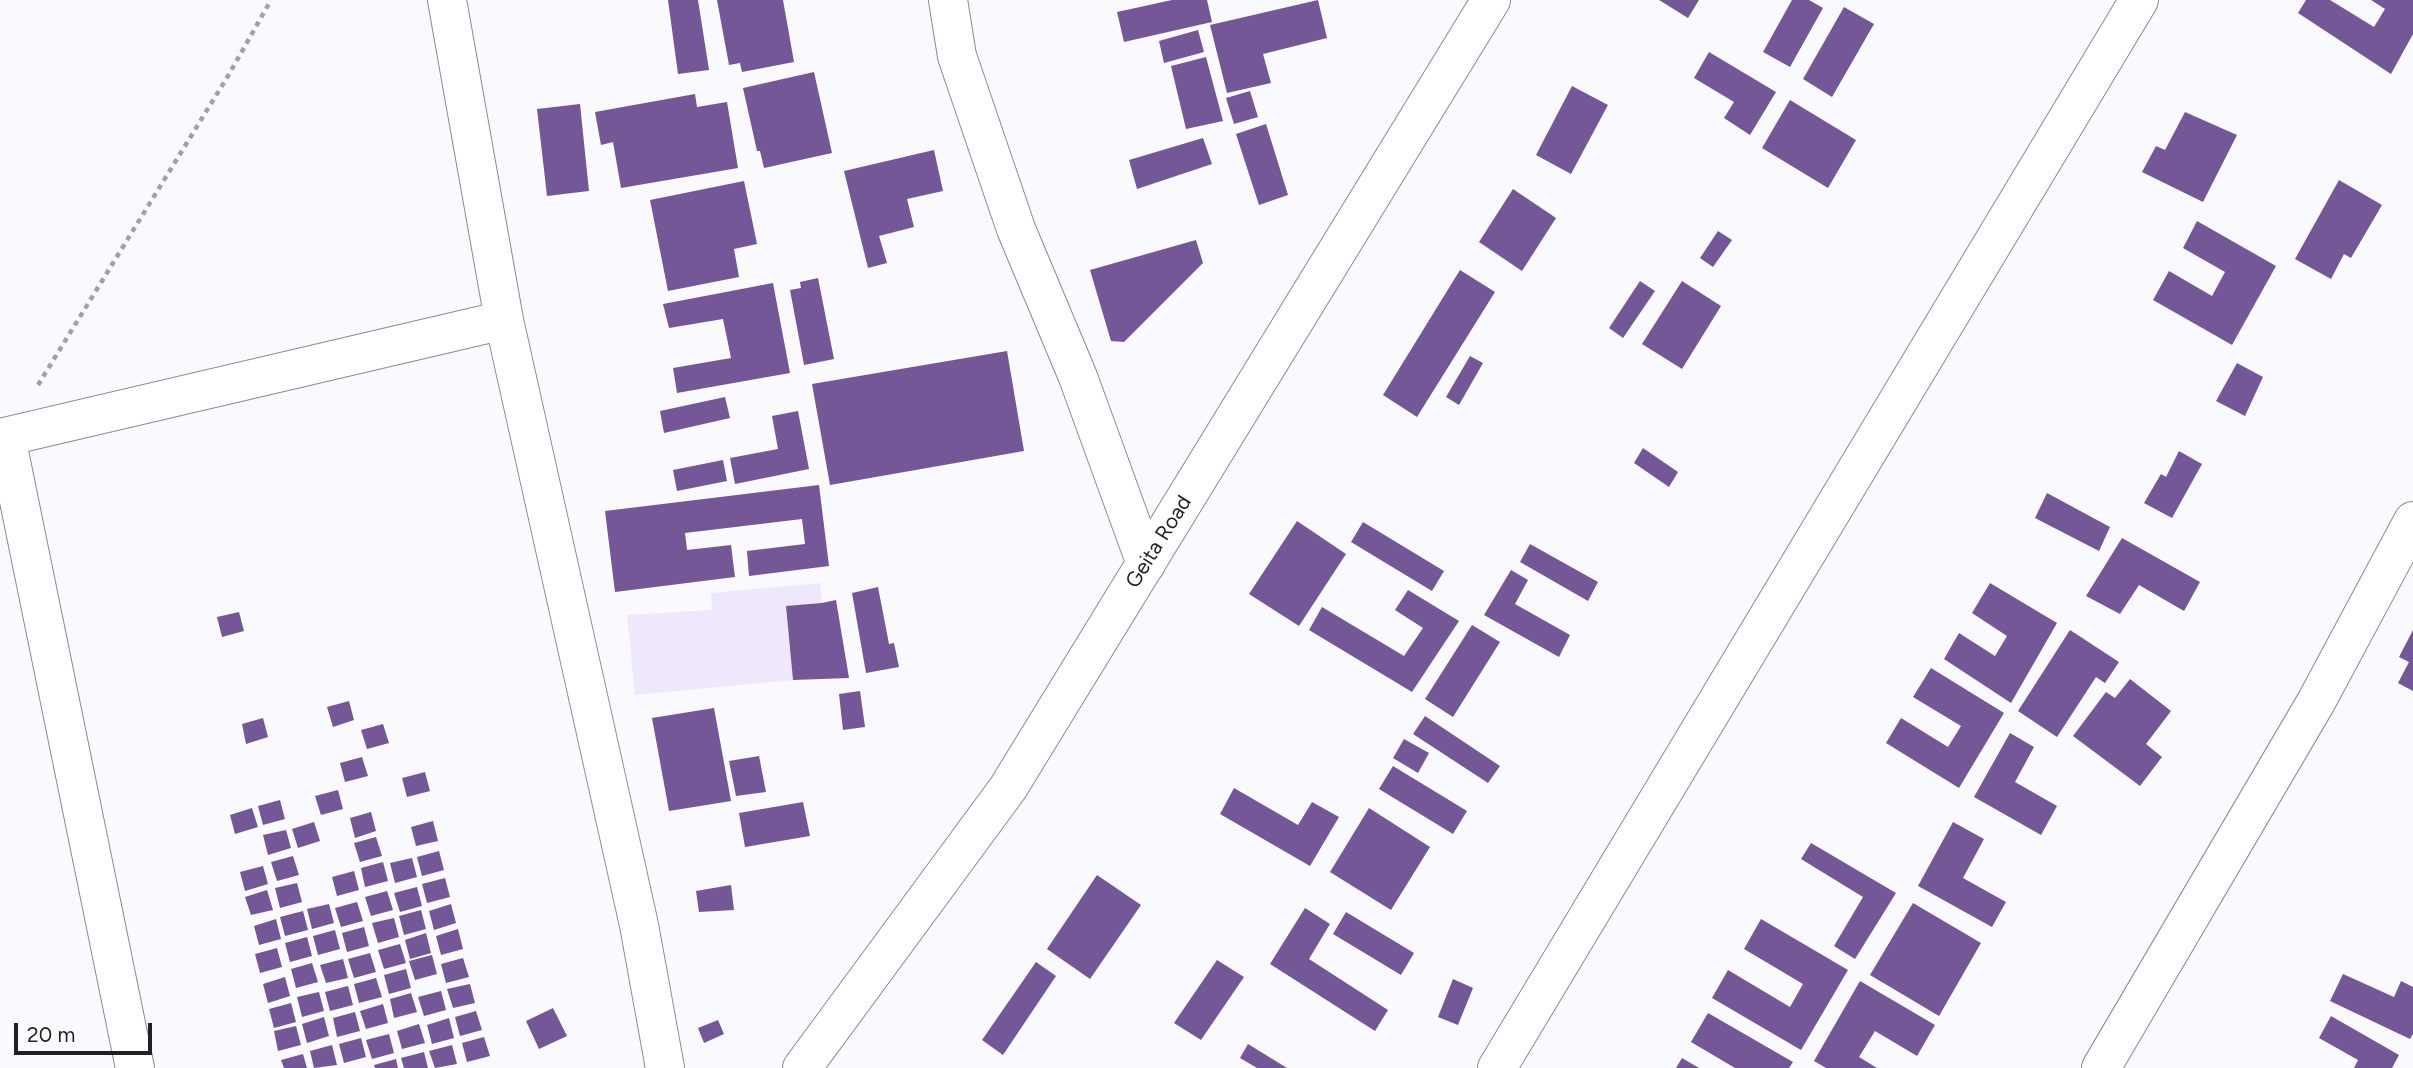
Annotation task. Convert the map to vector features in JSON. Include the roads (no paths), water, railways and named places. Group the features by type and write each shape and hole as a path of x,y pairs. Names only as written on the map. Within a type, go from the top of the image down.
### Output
{"street":[{"path":"447,0 504,320 639,925 665,1068"},
{"path":"948,0 957,55 1016,229 1078,377 1146,564"},
{"name":"Geita Road","path":"802,1068 1008,788 1491,0"},
{"path":"1496,1068 2139,0"},
{"path":"135,1068 3,437 504,320"},
{"path":"2101,1068 2316,702 2413,521"}]}
